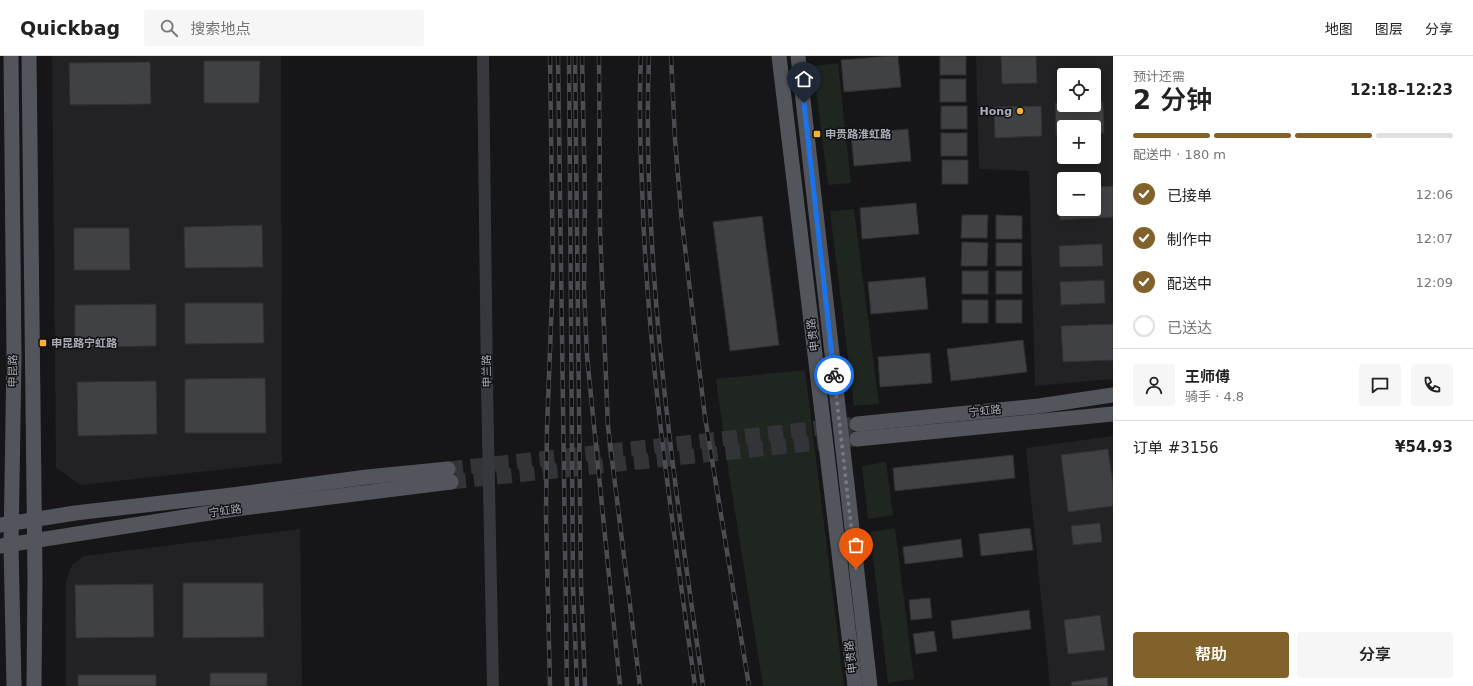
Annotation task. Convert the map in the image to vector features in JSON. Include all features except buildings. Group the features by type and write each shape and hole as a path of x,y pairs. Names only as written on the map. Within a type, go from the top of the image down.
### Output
{"main road":[{"name":"申昆路","path":"11,56 14,357 11,485 6,524 6,545 14,686"},
{"name":"申昆路","path":"30,56 34,686"},
{"name":"申贵路","path":"779,56 855,686"},
{"name":"申贵路","path":"798,56 870,686"},
{"name":"宁虹路","path":"1113,395 857,432 1113,414"},
{"name":"宁虹路","path":"6,524 75,513 224,496 352,479 449,476 6,545"}],"street":[{"name":"申兰路","path":"483,56 487,394 493,686"}],"shaded area":[{"path":"52,56 281,56 282,463 81,485 56,468"},
{"path":"976,56 1113,56 1113,379 1035,386 1029,171 979,169"},
{"path":"838,63 851,183 828,185 813,66"},
{"path":"854,209 879,404 854,406 830,211"},
{"path":"805,370 844,686 763,686 729,474 716,379"},
{"path":"1113,436 1113,686 1050,686 1026,448"},
{"path":"886,462 893,515 868,519 862,466"},
{"path":"895,528 914,679 888,683 870,532"},
{"path":"300,529 302,686 66,686 66,581 72,565 84,556"}],"tunnel":[{"path":"448,469 857,424"},
{"path":"451,482 855,439"}],"railway":[{"path":"550,56 553,272 547,428 546,515 550,686"},
{"path":"558,56 567,686"},
{"path":"569,56 573,585 577,686"},
{"path":"575,56 581,584 585,686"},
{"path":"582,56 585,196 584,288 587,356 620,686"},
{"path":"599,56 600,230 608,427 640,686"},
{"path":"641,56 641,154 649,312 662,437 695,686"},
{"path":"649,56 648,166 657,312 674,475 703,686"},
{"path":"671,56 675,139 681,213 705,417 749,686"}],"way so far":[{"path":"834,375 856,569"}],"place":[{"name":"Hong","path":"1020,111"},
{"name":"申贵路淮虹路","path":"817,134"},
{"name":"申昆路宁虹路","path":"43,343"}],"route":[{"path":"804,103 834,375"}]}
